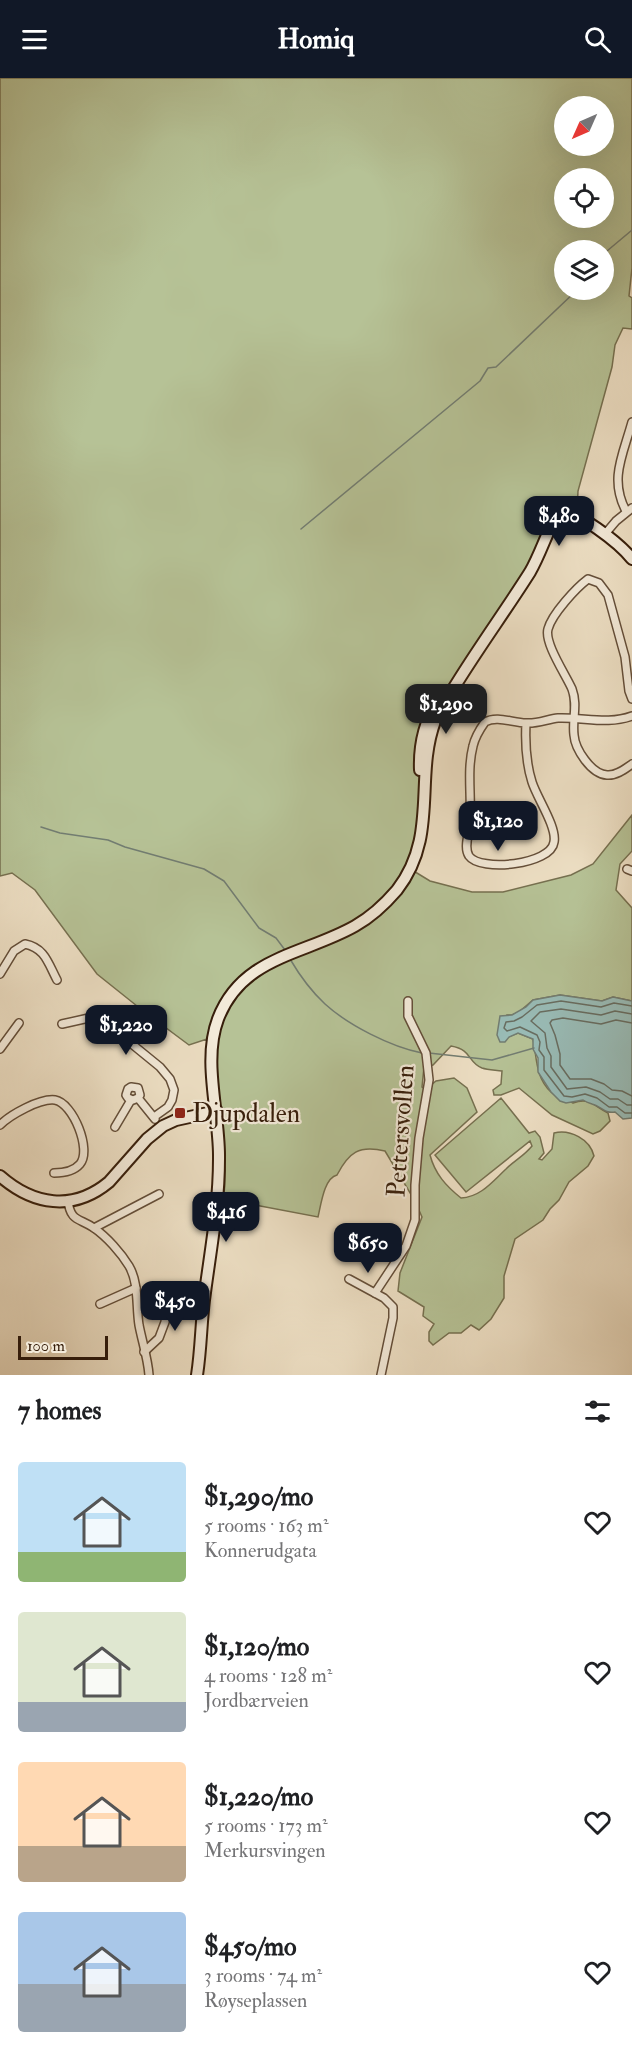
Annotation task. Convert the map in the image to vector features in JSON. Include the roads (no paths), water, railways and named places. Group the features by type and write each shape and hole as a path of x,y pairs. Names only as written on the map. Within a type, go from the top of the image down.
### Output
{"main road":[{"path":"198,1372 202,1312 219,1187 219,1145 212,1050 219,1017 227,1001 240,984 254,972 278,958 355,926 370,916 386,902 404,880 418,849 423,828 428,748 442,705 531,570 554,522 566,520 585,522 620,545 632,559"},
{"path":"0,1176 18,1190 48,1201 86,1196 102,1188 161,1127 176,1120 217,1116"}],"street":[{"path":"605,534 629,510 619,496 617,478 632,422"},
{"path":"632,699 625,657 610,601 604,588 599,583 588,579 572,593 548,630 550,645 572,690 575,704 573,734 583,759 596,771 609,776 632,764"},
{"path":"526,723 525,741 530,775 554,834 554,844 547,854 529,861 495,864 477,862 468,855 466,849 471,811 470,764 476,737 485,722 489,719 526,723 554,719 619,720 632,716"},
{"path":"0,974 14,951 25,944 35,946 39,950 46,958 57,980"},
{"name":"Pettersvollen","path":"375,1293 406,1246 415,1220 419,1138 429,1080 426,1053 408,1016 408,1001"},
{"path":"62,1024 102,1015 122,1036 165,1073 173,1084 172,1100 168,1107 154,1117"},
{"path":"0,1048 19,1023"},
{"path":"115,1127 134,1099 154,1117 161,1127"},
{"path":"0,1125 21,1110 55,1100 68,1110 79,1128 84,1154 80,1164 68,1171 54,1173"},
{"path":"94,1228 159,1194"},
{"path":"68,1200 69,1210 76,1219 94,1228 123,1257 130,1269 136,1288 139,1323 148,1375"},
{"path":"349,1279 388,1300 394,1309 381,1375"},
{"path":"100,1304 136,1288"},
{"path":"144,1352 159,1338 165,1322 168,1293"}],"water":[{"path":"560,995 602,1001 613,997 632,1001 632,1118 623,1119 615,1112 605,1111 583,1100 566,1103 560,1101 538,1072 538,1058 533,1049 533,1039 518,1033 509,1037 505,1042 500,1042 497,1035 500,1016 512,1015 533,1000"}],"waterway":[{"path":"614,245 632,230"},
{"path":"301,529 480,381 488,368 496,367 566,300"},
{"path":"41,827 60,833 108,840 204,869 224,881 259,928 276,938 285,950"},
{"path":"290,959 310,989 334,1012 384,1040 422,1053"},
{"path":"429,1053 492,1060 534,1048"}],"place":[{"name":"Djupdalen","path":"180,1113"}]}
